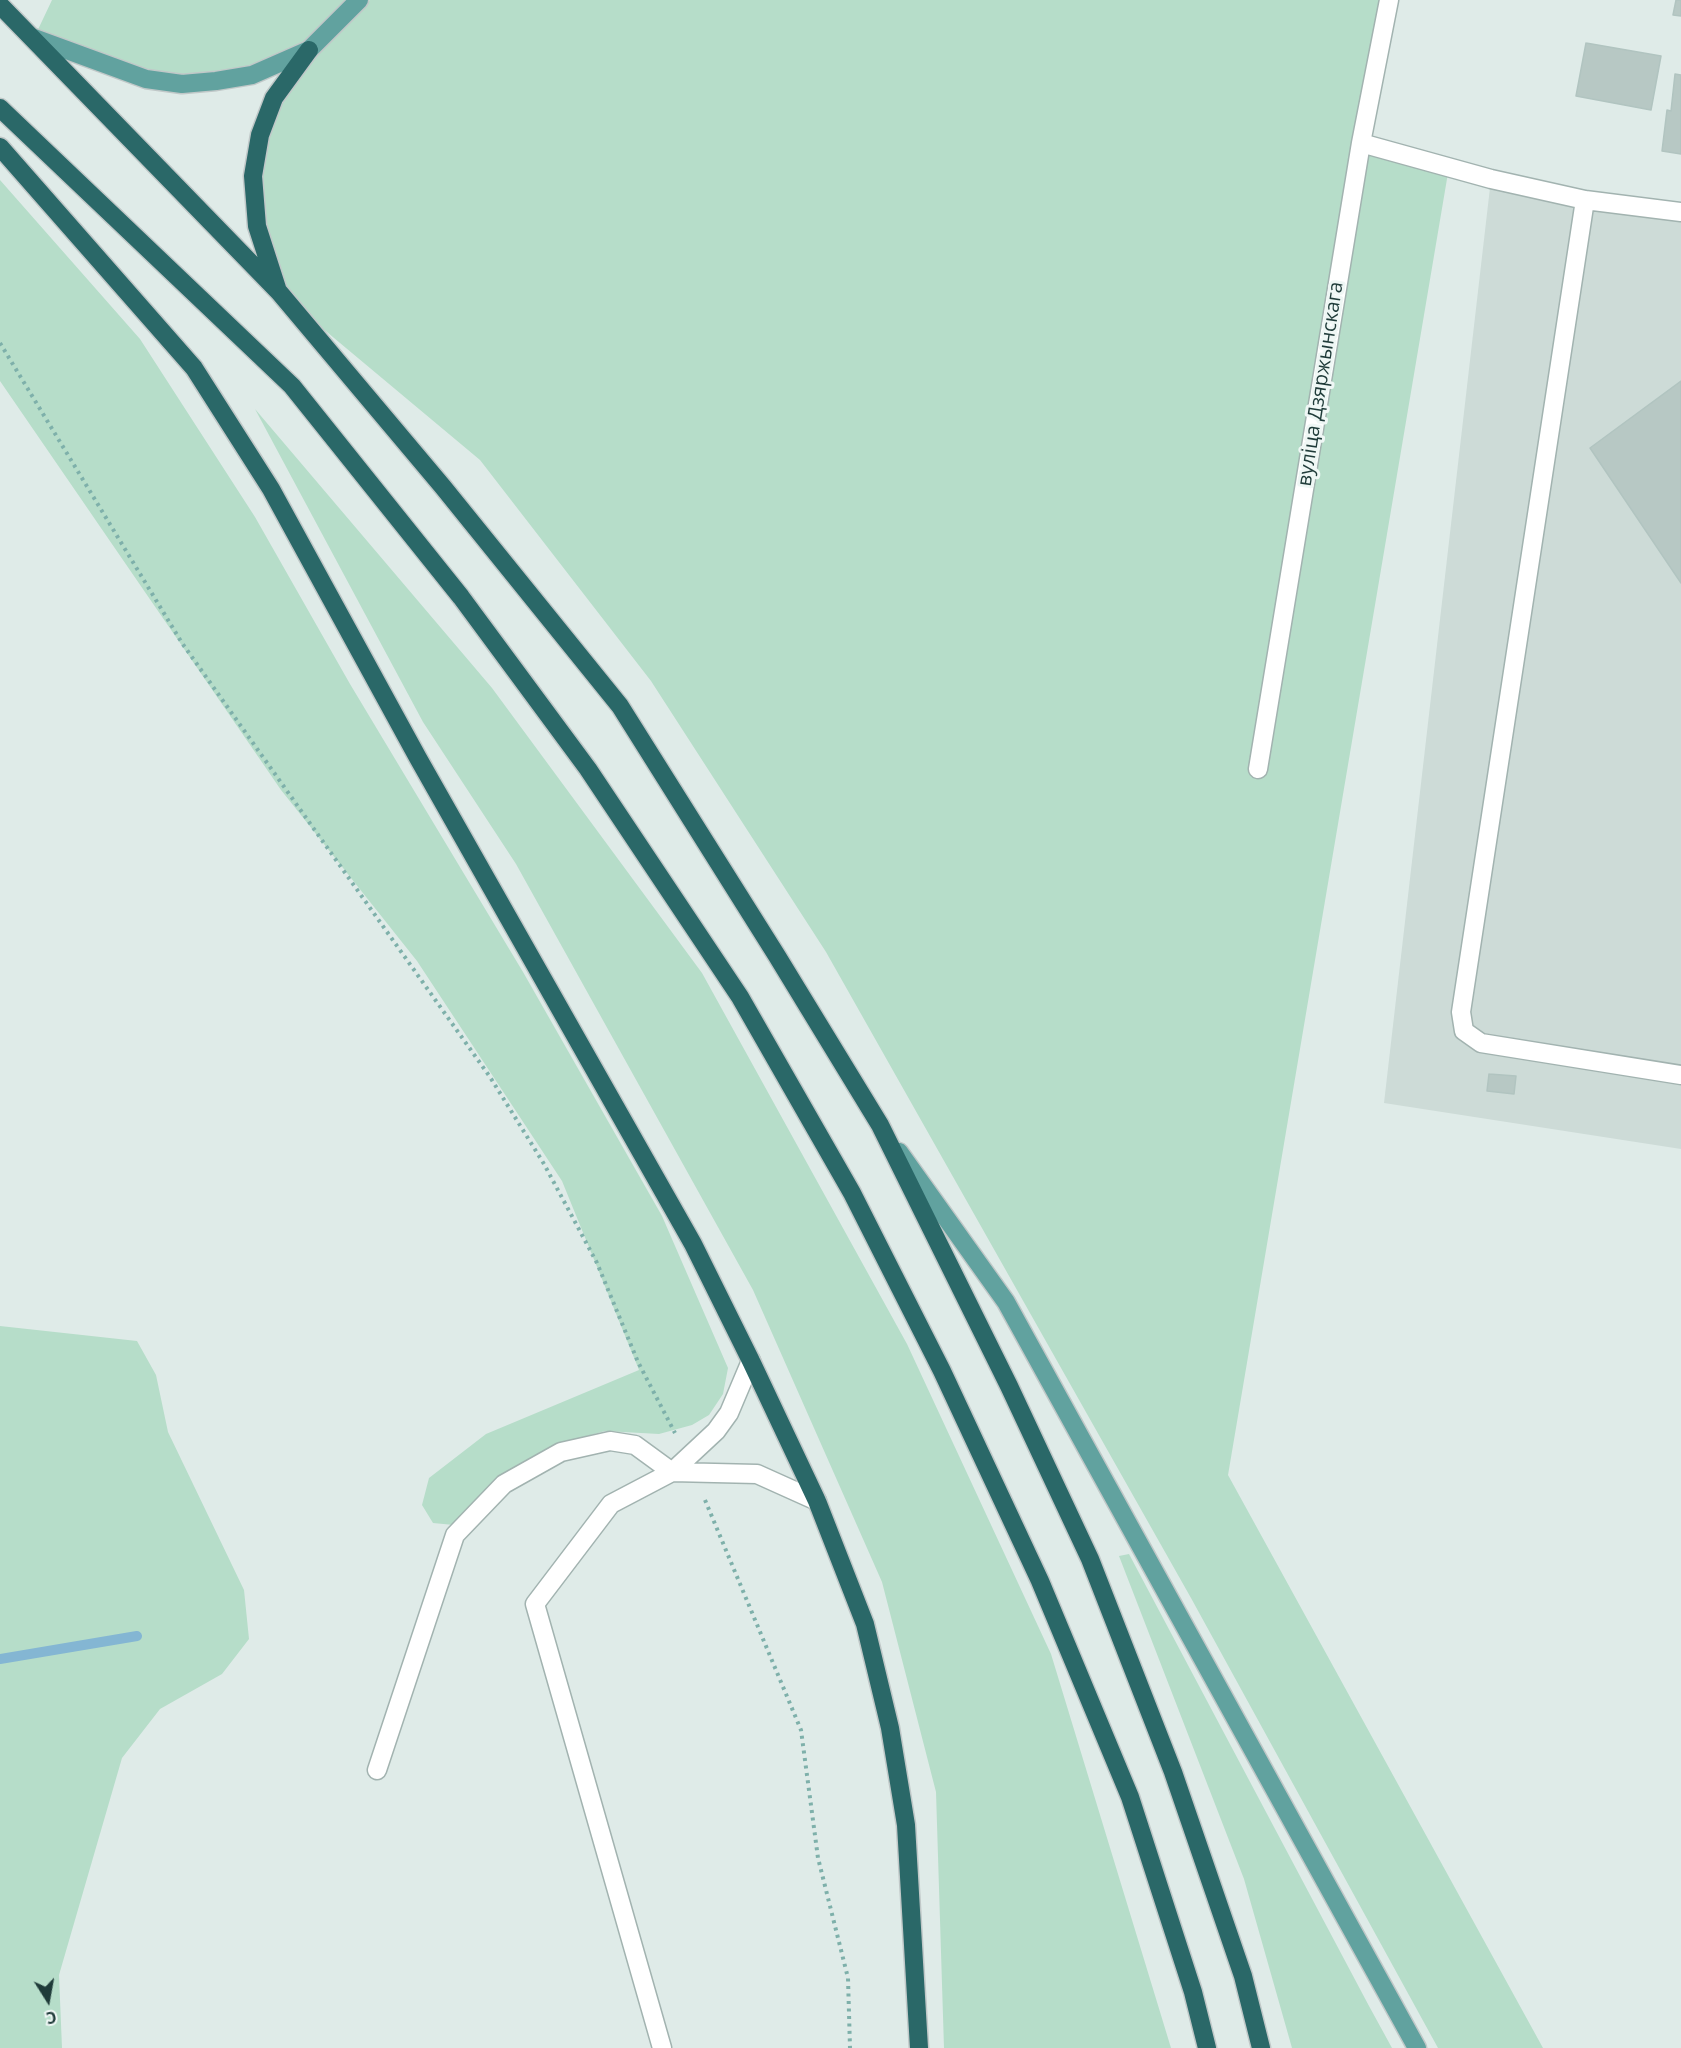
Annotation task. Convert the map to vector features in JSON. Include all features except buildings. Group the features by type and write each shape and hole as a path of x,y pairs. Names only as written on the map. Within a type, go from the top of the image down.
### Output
{"highway":[{"path":"0,5 279,292 443,487 620,706 880,1125 1009,1386 1090,1559 1173,1772 1243,1976 1261,2048"},
{"path":"279,292 257,226 253,176 260,135 274,98 309,50"},
{"path":"0,108 292,386 461,597 588,770 740,998 852,1193 942,1371 1040,1581 1130,1797 1192,1992 1207,2048"},
{"path":"0,147 194,368 271,489 418,758 693,1244 751,1361 817,1501 865,1624 890,1728 906,1825 919,2048"}],"main road":[{"path":"34,38 146,79 182,84 252,75 309,50 359,0"},
{"path":"880,1125 1006,1302 1418,2048"}],"street":[{"name":"вуліца Дзяржынскага","path":"1258,769 1361,143 1389,0"},
{"path":"1361,143 1491,179 1585,200 1681,212"},
{"path":"1585,200 1461,1012 1464,1031 1481,1043 1681,1075"},
{"path":"691,1465 729,1413 751,1361"},
{"path":"377,1770 455,1535 504,1484 561,1452 610,1441 635,1444 672,1472"},
{"path":"662,2048 535,1604 611,1504 672,1472 691,1465 757,1474 817,1501"}],"path":[{"path":"0,343 182,643 490,1077 544,1164 597,1263 639,1362 691,1465 801,1731 818,1858 848,1978 850,2048"}],"shaded area":[{"path":"1491,179 1681,212 1681,1149 1384,1103"}],"green space":[{"path":"52,0 352,0 313,47 370,0 1389,0 1361,143 1449,167 1228,1475 1543,2048 1438,2048 1191,1598 826,952 651,681 480,460 279,292 257,226 260,135 308,51 252,75 182,84 34,38"},
{"path":"0,180 140,339 255,517 350,684 523,972 662,1216 728,1368 723,1394 709,1415 692,1425 659,1434 605,1431 558,1444 454,1525 433,1523 422,1505 429,1478 486,1434 639,1370 562,1181 417,961 281,790 0,381"},
{"path":"255,409 492,688 702,973 907,1344 1051,1654 1171,2048 944,2048 936,1792 882,1582 753,1290 516,864 423,722"},
{"path":"0,1326 137,1341 156,1375 168,1432 244,1590 249,1639 222,1674 160,1709 122,1758 59,1975 62,2048 0,2048"},
{"path":"1129,1554 1392,2048 1292,2048 1244,1879 1119,1556"}],"waterway":[{"path":"0,1659 137,1636"}]}
